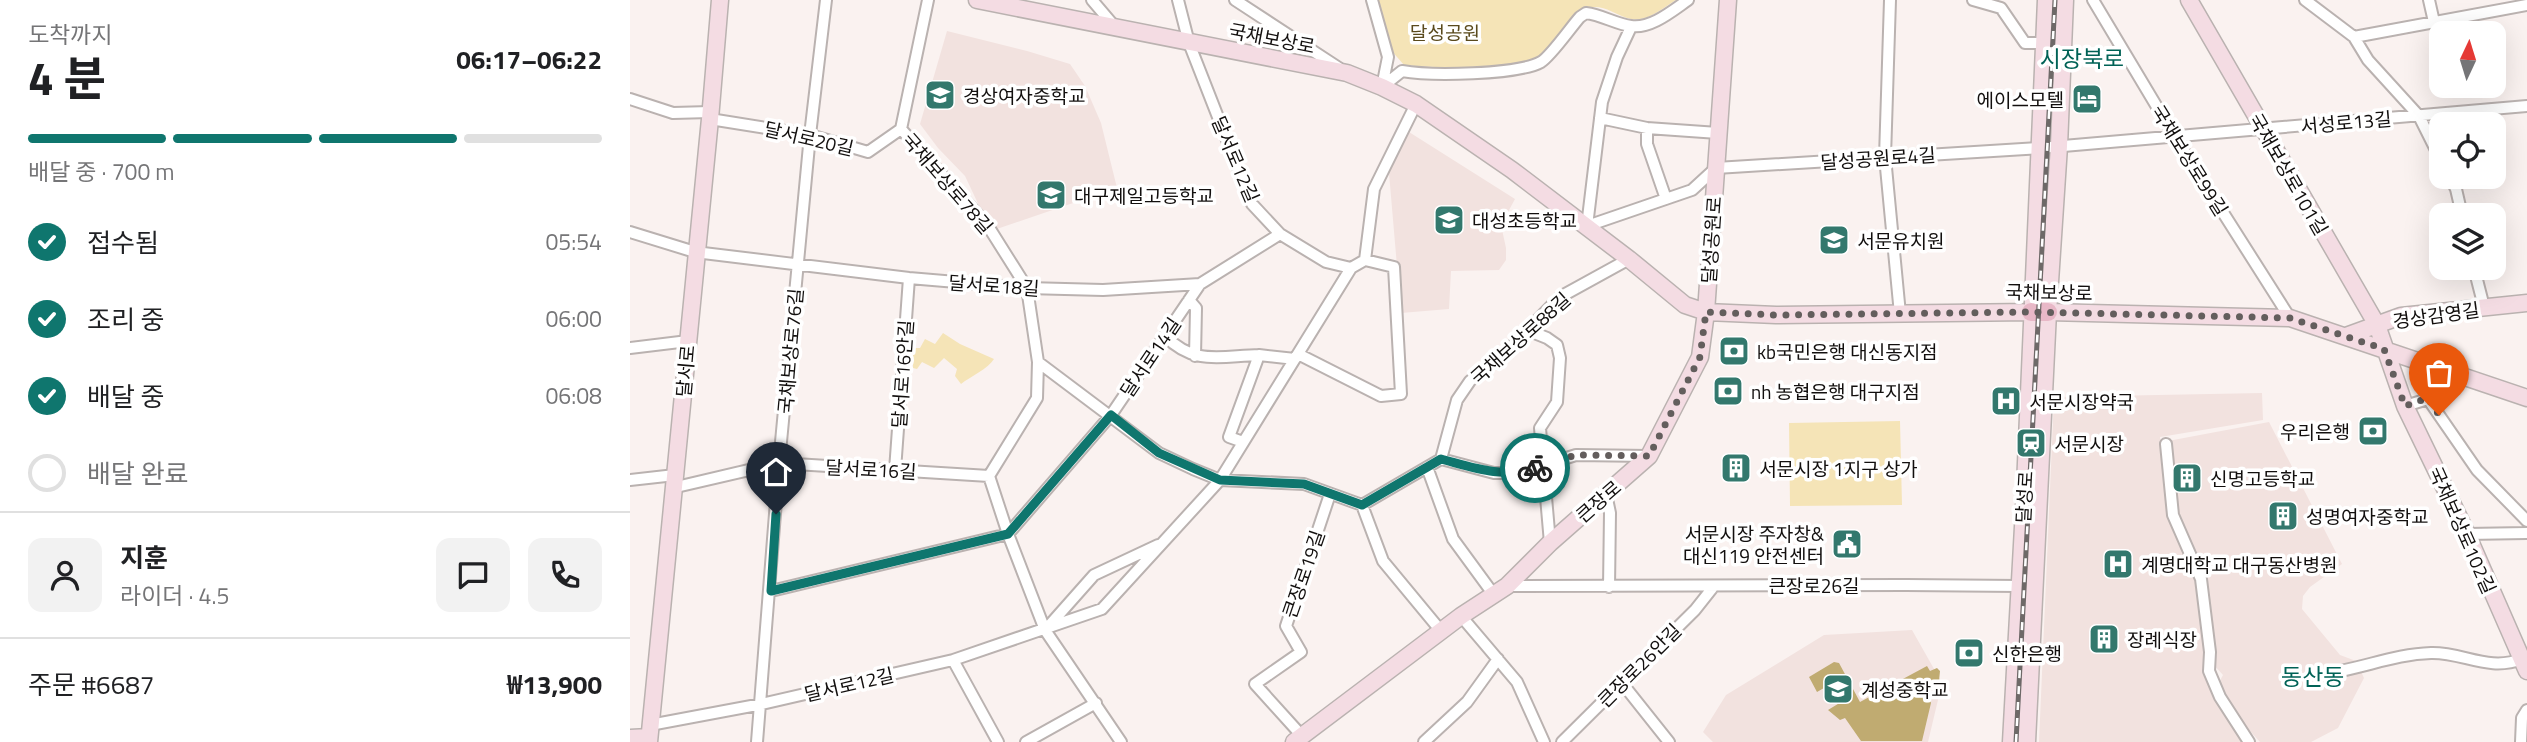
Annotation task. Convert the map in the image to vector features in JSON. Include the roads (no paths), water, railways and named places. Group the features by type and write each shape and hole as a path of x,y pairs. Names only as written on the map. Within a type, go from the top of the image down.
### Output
{"main road":[{"name":"달서로","path":"649,735 720,0"},
{"name":"국채보상로","path":"977,0 1347,74 1382,87 1416,104 1513,170 1629,259 1685,306 1706,312 1776,315 2039,312 2290,318 2527,398"},
{"name":"달성공원로","path":"1706,312 1728,0"},
{"name":"달성로","path":"2011,742 2018,586 2039,312 2040,148 2046,0"},
{"path":"2026,742 2039,312 2059,146 2065,0"},
{"name":"국채보상로101길","path":"2189,0 2377,325 2384,349"},
{"name":"경상감영길","path":"2346,336 2401,316 2527,303"},
{"name":"큰장로","path":"1298,739 1461,616 1500,590 1649,456 1700,357 1706,312"},
{"name":"국채보상로102길","path":"2384,349 2405,406 2467,534 2474,556 2525,665"},
{"path":"630,738 649,735"}],"street":[{"name":"국채보상로76길","path":"757,742 779,463 810,135 826,0"},
{"name":"국채보상로78길","path":"928,0 901,129 988,226 1027,288 1038,362 1037,398 989,476"},
{"path":"1092,0 1116,28"},
{"name":"달서로12길","path":"1178,0 1189,43 1252,204 1280,234 1326,262 1351,268"},
{"path":"1235,0 1347,74"},
{"path":"1371,0 1388,57 1382,87"},
{"path":"1382,87 1402,71 1419,74 1514,70 1542,61 1580,17 1587,13 1631,27 1666,16 1688,0"},
{"path":"1890,0 1885,157 1900,314"},
{"path":"1973,0 2001,8 2025,43 2045,43"},
{"name":"국채보상로99길","path":"2093,0 2175,137 2290,318"},
{"path":"2305,0 2354,37 2368,60 2419,116 2429,136"},
{"path":"2429,0 2434,21"},
{"path":"2439,21 2527,5"},
{"path":"2354,37 2429,23"},
{"path":"1587,226 1602,102 1617,57 1631,27"},
{"name":"달서로20길","path":"630,99 673,113 710,115 810,135 868,152 901,129"},
{"path":"1165,336 1188,354 1220,357 1296,356 1381,396 1401,394 1394,267 1365,260 1374,189 1416,104"},
{"name":"서성로13길","path":"2040,148 2527,106"},
{"path":"1600,118 1647,128 1718,133"},
{"path":"1647,128 1647,144 1666,199"},
{"name":"달성공원로4길","path":"1716,168 2040,148"},
{"name":"달성공원로","path":"1587,226 1692,190 1716,168"},
{"name":"달서로18길","path":"630,232 695,252 909,278 1027,288 1103,290 1200,284 1280,234"},
{"name":"국채보상로88길","path":"1441,459 1457,400 1470,382 1560,297 1629,259"},
{"name":"달서로12길","path":"649,735 762,704 953,660 1102,609 1220,480 1351,268 1365,260"},
{"name":"달서로16안길","path":"895,470 909,278"},
{"path":"2477,280 2484,307"},
{"name":"달서로14길","path":"1008,534 1111,415 1200,284"},
{"name":"달서로14길","path":"1189,300 1196,308 1195,355"},
{"path":"1527,330 1548,338 1557,345 1560,359 1557,402 1539,428 1550,543"},
{"path":"630,348 688,341"},
{"path":"1243,442 1229,437 1259,355"},
{"name":"달서로14길","path":"1038,362 1111,415"},
{"path":"2405,406 2428,398 2477,470 2527,521"},
{"path":"1111,415 1159,453 1220,480 1304,484 1362,505 1441,459 1494,473 1519,473 1576,455 1649,456"},
{"path":"2166,444 2173,515 2201,579 2210,652 2209,671 2220,697 2249,742"},
{"name":"달서로16길","path":"630,480 674,482 779,463 989,476"},
{"path":"1427,467 1453,539 1500,590"},
{"path":"989,476 1045,630 1121,742"},
{"name":"큰장로19길","path":"1298,739 1255,684 1301,652 1286,626 1330,494"},
{"path":"1606,494 1610,513 1609,587"},
{"path":"1362,505 1383,561 1441,631"},
{"path":"2467,534 2527,533"},
{"path":"771,591 1008,534"},
{"path":"1045,630 1094,575 1163,543"},
{"name":"큰장로26길","path":"1500,590 1714,586 2018,586"},
{"name":"큰장로26안길","path":"1562,742 1695,610 1714,586"},
{"path":"1461,616 1517,682 1545,742"},
{"path":"2340,671 2409,654 2436,653 2477,662 2525,665"},
{"path":"1424,742 1466,702 1498,659"},
{"path":"953,660 998,742"},
{"path":"1622,683 1670,742"},
{"path":"1026,742 1096,703"},
{"path":"2521,742 2522,718 2527,710"}],"railway":[{"path":"2016,742 2055,0"}],"place":[{"name":"경상여자중학교","path":"940,95"},
{"name":"에이스모텔","path":"2087,99"},
{"name":"대구제일고등학교","path":"1051,195"},
{"name":"대성초등학교","path":"1449,220"},
{"name":"서문유치원","path":"1834,240"},
{"name":"kb국민은행 대신동지점","path":"1734,351"},
{"name":"nh 농협은행 대구지점","path":"1728,391"},
{"name":"서문시장약국","path":"2006,401"},
{"name":"우리은행","path":"2373,431"},
{"name":"서문시장","path":"2031,443"},
{"name":"서문시장 1지구 상가","path":"1736,468"},
{"name":"신명고등학교","path":"2187,478"},
{"name":"성명여자중학교","path":"2283,516"},
{"name":"서문시장 주자창& 대신119 안전센터","path":"1847,544"},
{"name":"계명대학교 대구동산병원","path":"2118,564"},
{"name":"장례식장","path":"2104,639"},
{"name":"신한은행","path":"1969,653"},
{"name":"계성중학교","path":"1838,689"}],"district":[{"name":"시장북로","path":"2082,58"},
{"name":"동산동","path":"2313,676"}],"park label":[{"name":"달성공원","path":"1445,32"}]}
